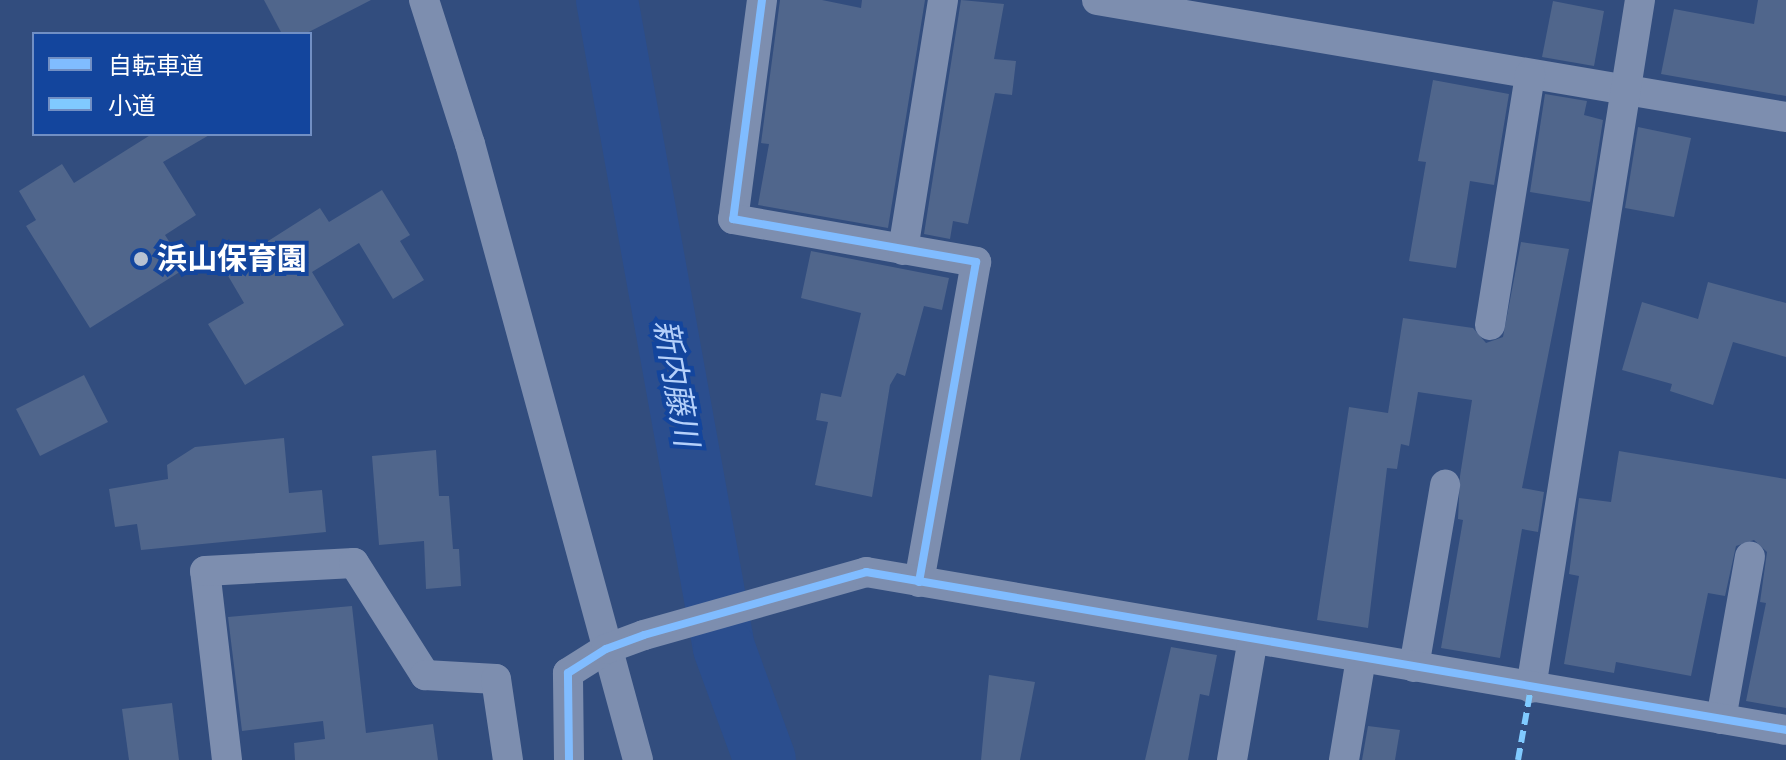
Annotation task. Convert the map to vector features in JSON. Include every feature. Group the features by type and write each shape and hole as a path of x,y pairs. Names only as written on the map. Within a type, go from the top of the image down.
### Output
{"street":[{"path":"424,0 470,144 638,760"},
{"path":"762,0 733,219 976,262 919,582"},
{"path":"903,250 943,0"},
{"path":"1097,0 1786,117"},
{"path":"1531,688 1640,0"},
{"path":"1490,325 1530,74"},
{"path":"1414,667 1445,485"},
{"path":"1721,719 1750,557"},
{"path":"227,760 205,571 354,563 425,675 496,679 508,760"},
{"path":"569,760 568,673 606,649 644,635 866,572 1786,730"},
{"path":"1232,760 1253,639"},
{"path":"1344,760 1361,658"}],"building":[{"path":"264,0 371,0 309,32 281,32"},
{"path":"780,0 822,0 861,8 862,0 925,0 888,228 758,205 769,144 761,143"},
{"path":"961,0 1004,4 994,59 1016,61 1012,95 995,93 968,224 953,221 950,239 924,234"},
{"path":"1758,0 1786,0 1786,96 1661,74 1674,9 1754,24"},
{"path":"1553,1 1604,11 1594,66 1542,57"},
{"path":"1433,80 1509,94 1494,185 1470,181 1456,268 1409,261 1426,162 1418,161"},
{"path":"1545,94 1587,101 1584,115 1603,120 1590,202 1530,192"},
{"path":"1638,127 1691,138 1674,217 1625,208"},
{"path":"149,136 208,136 163,162 196,215 165,235 186,268 90,328 26,226 36,220 19,191 62,164 74,183"},
{"path":"382,190 410,235 400,241 424,280 393,299 359,243 312,272 344,325 245,385 208,324 244,303 224,269 320,208 329,222"},
{"path":"1521,242 1569,249 1522,488 1544,492 1538,532 1522,529 1500,658 1441,648 1463,520 1458,519 1460,476 1472,400 1418,392 1409,446 1401,444 1397,469 1387,468 1368,628 1317,620 1349,407 1388,413 1403,318 1473,328 1486,343 1503,337"},
{"path":"811,251 949,278 942,310 924,306 905,376 897,373 890,385 872,497 815,485 828,422 816,420 821,393 841,397 861,313 801,298"},
{"path":"1708,282 1786,303 1786,357 1733,342 1713,405 1670,391 1672,384 1622,370 1642,302 1698,319"},
{"path":"84,375 108,422 40,456 16,409"},
{"path":"284,438 289,493 322,490 326,532 141,550 137,524 115,527 109,489 168,479 167,465 195,447"},
{"path":"436,450 439,496 449,496 453,549 459,549 461,586 426,589 424,541 379,545 372,456"},
{"path":"1619,451 1786,479 1786,708 1746,701 1766,603 1760,602 1767,552 1754,540 1736,546 1725,596 1708,593 1691,676 1616,662 1614,673 1564,664 1579,576 1569,574 1579,498 1611,502"},
{"path":"352,606 366,733 433,724 438,760 295,760 294,743 325,739 323,721 242,731 228,617"},
{"path":"1171,647 1217,655 1209,696 1200,694 1188,760 1145,760"},
{"path":"989,675 1035,682 1020,760 981,760"},
{"path":"172,703 179,760 129,760 122,709"},
{"path":"1368,726 1400,730 1395,760 1362,760"}],"waterway":[{"name":"新内藤川","path":"607,0 724,648 765,760"}],"marked path":[{"path":"1518,760 1531,688"}],"cycle path":[{"path":"762,0 733,219 976,262 919,582"},
{"path":"569,760 568,673 606,649 644,635 866,572 1786,730"}],"place":[{"name":"浜山保育園","path":"141,259"}]}
